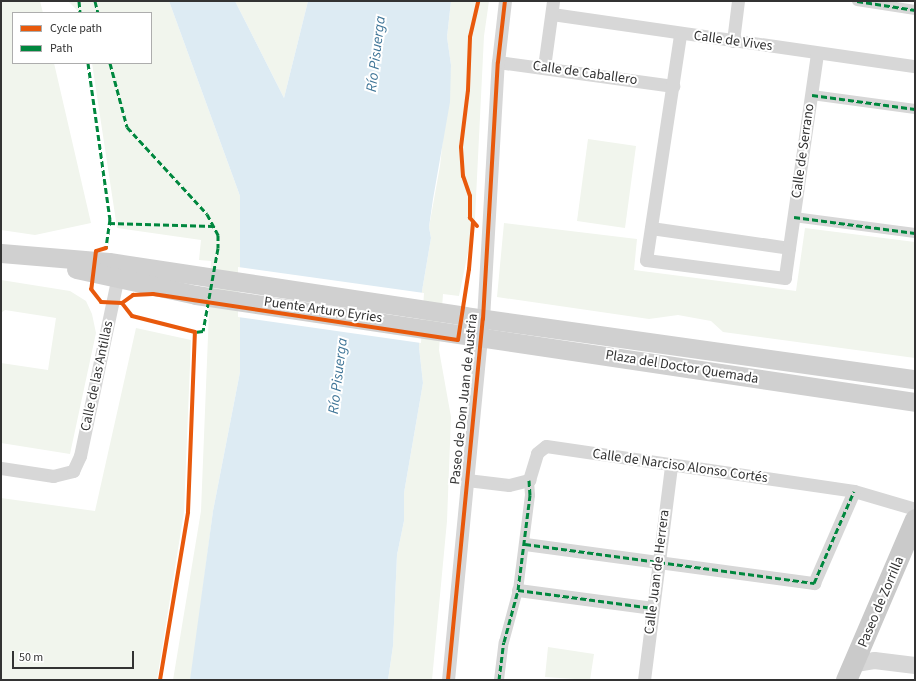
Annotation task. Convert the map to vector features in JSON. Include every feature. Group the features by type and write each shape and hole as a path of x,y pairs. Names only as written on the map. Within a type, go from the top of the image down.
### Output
{"main road":[{"path":"1,253 30,258"},
{"name":"Puente Arturo Eyries","path":"30,258 109,262 199,275 451,323"},
{"name":"Puente Arturo Eyries","path":"30,258 117,280 196,295 451,323"},
{"name":"Plaza del Doctor Quemada","path":"451,323 915,402"},
{"name":"Plaza del Doctor Quemada","path":"482,328 915,379"},
{"name":"Paseo de Zorrilla","path":"850,671 915,519"}],"street":[{"name":"Paseo de Don Juan de Austria","path":"448,680 482,328 498,62 505,1"},
{"path":"733,41 738,1"},
{"path":"857,1 915,10"},
{"path":"544,67 553,7"},
{"name":"Calle de Vives","path":"553,7 680,34 915,66"},
{"path":"651,228 789,248 785,278 646,260 680,34"},
{"name":"Calle de Serrano","path":"789,248 817,53"},
{"name":"Calle de Caballero","path":"498,62 544,67 673,86"},
{"path":"812,95 915,109"},
{"path":"794,217 915,233"},
{"name":"Calle de las Antillas","path":"1,468 53,476 73,471 80,456 117,280"},
{"name":"Calle de Narciso Alonso Cortés","path":"529,480 537,453 546,446 854,491 915,509"},
{"name":"Calle Juan de Herrera","path":"644,680 671,465"},
{"path":"467,480 509,485 529,480 525,544 518,590 504,642 499,680"},
{"path":"525,544 814,583 854,491"},
{"path":"518,590 653,608"},
{"name":"Paseo de Zorrilla","path":"850,671 874,660 915,665"}],"shaded area":[{"path":"1,1 40,1 43,12 12,12 12,64 54,64 91,223 35,235 1,230"},
{"path":"68,1 169,1 240,196 240,372 213,511 191,680 173,680 201,511 211,261 199,260 201,240 117,228 92,64 152,64 152,12 79,12"},
{"path":"235,1 308,1 284,98"},
{"path":"451,1 489,1 484,36 475,218 459,296 443,294 439,350 451,417 447,521 432,680 388,680 393,646 397,555 404,521 404,493 423,383 419,347 422,291 431,238 429,227 440,166 451,65 447,37"},
{"path":"588,139 636,146 625,228 577,221"},
{"path":"504,223 637,239 634,270 796,291 805,228 915,242 915,358 723,332 711,321 678,315 649,319 497,297"},
{"path":"1,280 70,291 86,301 92,314 96,333 70,454 1,443 1,363 48,370 56,318 5,310 1,313"},
{"path":"136,328 191,340 184,512 157,680 1,680 1,498 95,511"},
{"path":"548,647 594,654 590,680 545,677"}],"water":[{"name":"Río Pisuerga","path":"169,1 235,1 284,98 308,1 451,1 447,37 451,65 450,102 433,199 429,227 431,238 422,291 419,347 423,383 404,493 404,521 397,555 393,646 388,680 190,680 213,511 240,372 240,196"}],"pier":[{"path":"238,267 424,293 421,343 238,317"}],"marked path":[{"path":"79,1 80,12"},
{"path":"95,1 98,12"},
{"path":"857,1 915,10"},
{"path":"88,64 110,219 106,248"},
{"path":"110,64 127,127 207,214 218,235 218,248 203,331 195,332"},
{"path":"812,95 915,109"},
{"path":"794,217 915,233"},
{"path":"109,223 213,226"},
{"path":"499,680 504,642 518,590 530,495 529,480"},
{"path":"525,544 814,583 854,491"},
{"path":"518,590 653,608"}],"cycle path":[{"path":"477,226 470,218 470,196 463,176 461,147 468,90 470,37 478,1"},
{"path":"448,680 483,319 498,62 505,1"},
{"path":"160,680 188,512 195,332 132,316 122,303 133,295 153,294 458,340 469,269 473,222"},
{"path":"106,248 96,251 91,289 101,302 122,303"}]}
